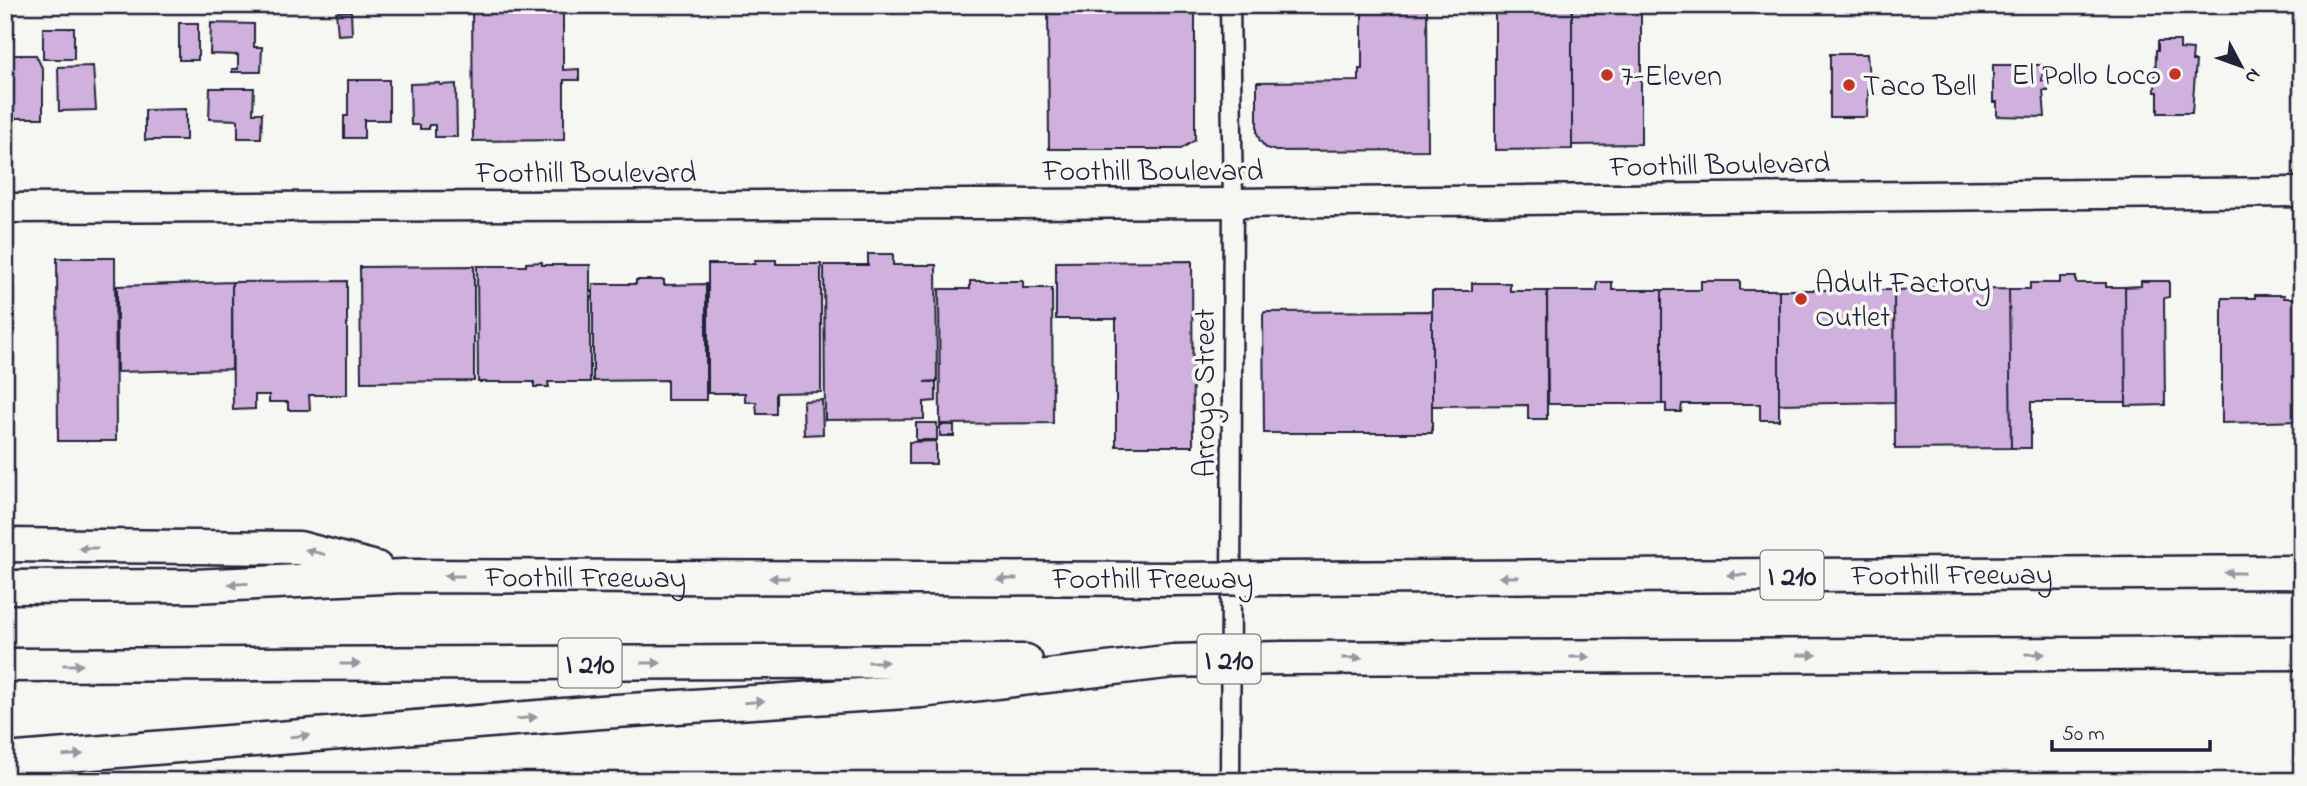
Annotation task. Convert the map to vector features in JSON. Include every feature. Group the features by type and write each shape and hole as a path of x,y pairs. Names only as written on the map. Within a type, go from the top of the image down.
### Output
{"highway":[{"path":"5,545 299,548 404,576"},
{"name":"Foothill Freeway","path":"5,587 194,586 404,576 1173,579 2302,572"},
{"name":"I 210","path":"5,665 1174,661 1284,658 2302,653"},
{"path":"5,760 601,712 921,691 1174,661"}],"main road":[{"name":"Foothill Boulevard","path":"5,208 1233,203 2302,191"}],"street":[{"name":"Arroyo Street","path":"1230,5 1233,203 1230,781"}],"building":[{"path":"472,5 563,5 563,70 579,69 579,80 564,80 564,140 473,141"},
{"path":"1048,5 1195,5 1195,140 1181,149 1049,149"},
{"path":"1362,5 1427,5 1428,150 1276,151 1266,148 1257,133 1257,82 1359,81 1359,69 1362,69"},
{"path":"1495,5 1572,5 1572,149 1495,150"},
{"name":"7-Eleven","path":"1572,5 1641,5 1641,144 1572,145"},
{"path":"351,11 352,34 338,35 336,12"},
{"path":"179,23 198,23 198,60 179,60"},
{"path":"211,23 254,24 254,47 262,47 261,72 232,72 232,69 238,69 238,55 210,54"},
{"path":"43,28 74,28 74,59 43,59"},
{"name":"El Pollo Loco","path":"2158,41 2180,41 2180,49 2193,50 2192,61 2196,61 2192,113 2158,113 2158,92 2155,92"},
{"name":"Taco Bell","path":"1830,54 1867,54 1867,117 1830,117"},
{"path":"5,55 36,55 43,70 43,118 5,118"},
{"path":"1993,65 2043,65 2042,81 2048,81 2048,91 2043,91 2045,117 1997,116 1997,102 1993,102"},
{"path":"93,66 96,110 59,111 58,67"},
{"path":"348,80 389,80 389,120 364,120 364,138 344,138 344,116 348,116"},
{"path":"410,84 456,84 457,137 435,137 435,125 429,125 429,129 420,129 420,125 411,125"},
{"path":"210,88 254,88 253,113 262,113 261,138 238,138 238,120 209,119"},
{"path":"186,109 186,140 145,140 145,110"},
{"path":"868,254 893,254 893,265 936,265 937,381 924,382 936,382 936,401 924,402 924,419 825,420 824,265 868,265"},
{"path":"57,258 115,258 116,441 58,441"},
{"path":"755,260 776,260 776,264 821,264 821,392 776,393 776,414 757,414 756,402 745,402 745,393 708,393 708,264 755,264"},
{"path":"1192,261 1193,446 1116,446 1116,319 1056,319 1056,262"},
{"path":"542,262 542,265 590,265 590,382 548,382 549,387 534,387 534,382 478,382 477,266 526,266 526,263"},
{"path":"474,266 474,381 361,382 360,267"},
{"path":"2060,277 2076,277 2076,283 2106,283 2106,287 2125,287 2126,402 2031,402 2031,448 2011,448 2009,289 2030,289 2030,283 2060,283"},
{"path":"636,280 664,280 664,285 706,284 706,400 667,400 667,380 593,381 593,284 636,284"},
{"path":"347,281 347,395 309,395 310,410 288,410 288,402 269,402 269,395 255,395 255,409 233,410 232,282"},
{"path":"970,281 1023,281 1023,288 1052,288 1053,423 940,424 939,289 970,289"},
{"path":"1701,281 1740,281 1740,290 1779,290 1779,420 1760,420 1760,404 1682,404 1681,412 1666,412 1666,404 1662,404 1662,290 1701,290"},
{"path":"2141,281 2169,281 2169,297 2164,298 2165,405 2126,406 2125,287 2141,286"},
{"path":"232,282 232,369 117,372 117,286"},
{"path":"1597,282 1612,282 1612,290 1662,290 1662,404 1548,404 1547,291 1597,291"},
{"path":"1472,283 1510,283 1510,291 1547,291 1547,419 1528,419 1528,405 1432,406 1432,291 1472,291"},
{"path":"1933,287 1933,290 2009,289 2011,448 1895,449 1894,290"},
{"path":"1779,290 1894,290 1895,402 1779,404"},
{"path":"2255,295 2302,298 2302,421 2222,423 2222,298 2255,298"},
{"path":"1432,311 1432,433 1264,433 1265,312"},
{"path":"822,400 823,434 804,435 803,401"},
{"path":"916,423 937,423 937,440 916,440"},
{"path":"940,425 954,425 954,436 940,436"},
{"path":"936,441 936,464 909,464 909,442"}],"place":[{"name":"El Pollo Loco","path":"2175,74"},
{"name":"7-Eleven","path":"1607,75"},
{"name":"Taco Bell","path":"1849,85"},
{"name":"Adult Factory Outlet","path":"1801,299"}]}
